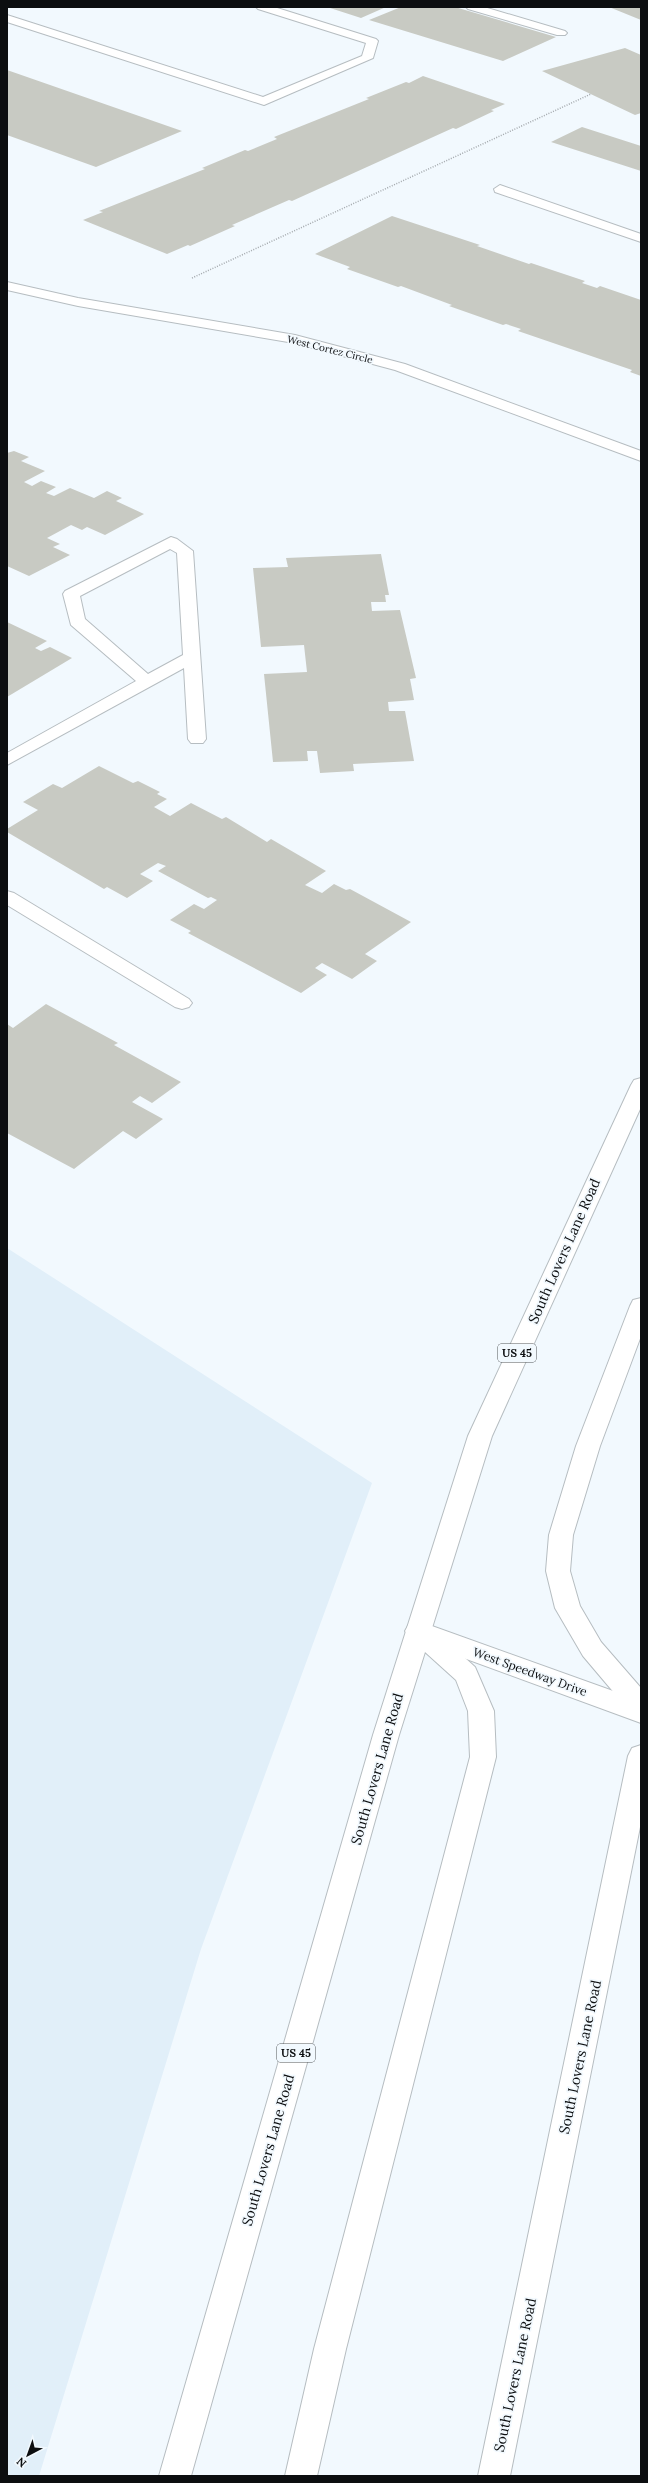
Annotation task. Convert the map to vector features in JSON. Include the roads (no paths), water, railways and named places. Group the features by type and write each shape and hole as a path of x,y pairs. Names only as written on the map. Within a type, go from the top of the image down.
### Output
{"main road":[{"path":"7,18 264,101 367,58 372,41 262,7"},
{"path":"472,7 561,33"},
{"path":"7,15 20,10"},
{"path":"500,188 641,238"},
{"name":"West Cortez Circle","path":"7,286 78,302 295,339 400,367 641,456"},
{"path":"146,681 77,621 71,594 171,542 185,551 197,739"},
{"path":"7,760 146,681 192,657"},
{"path":"7,897 182,1003"},
{"name":"South Lovers Lane Road","path":"175,2476 384,1742 480,1436 592,1188 641,1085"},
{"path":"641,1306 588,1446 561,1535 558,1571 568,1608 592,1649 641,1706"},
{"path":"301,2476 330,2349 483,1757 481,1711 466,1674 418,1631"},
{"name":"West Speedway Drive","path":"418,1631 641,1712"},
{"name":"South Lovers Lane Road","path":"494,2476 641,1756"}]}
